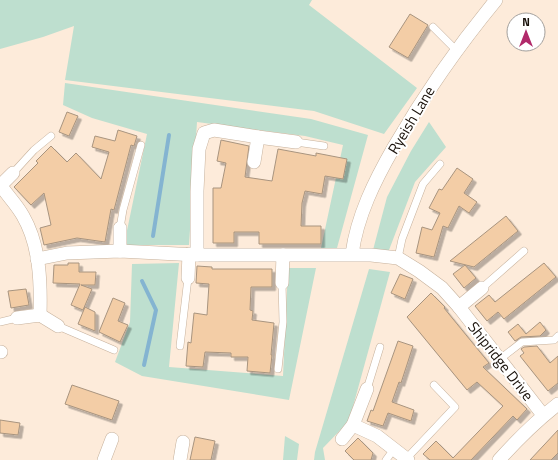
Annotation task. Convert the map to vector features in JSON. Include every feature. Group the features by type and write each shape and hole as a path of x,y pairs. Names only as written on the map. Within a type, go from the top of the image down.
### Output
{"street":[{"name":"Ryeish Lane","path":"352,254 355,237 364,208 384,166 420,103 456,50 496,0"},
{"path":"188,278 193,254 199,149 204,134 214,130 296,142"},
{"path":"254,162 258,137"},
{"path":"12,173 0,186 22,214 29,228 37,259 40,316"},
{"path":"120,228 120,251"},
{"name":"Shipridge Drive","path":"37,259 67,253 120,251 193,254 371,254 398,258 442,288 459,307 543,415"},
{"path":"282,282 283,255"},
{"name":"Shipridge Drive","path":"459,307 482,288"},
{"path":"17,318 40,316 58,326"},
{"path":"342,439 353,425 367,389"},
{"path":"499,460 543,415 558,404"},
{"path":"353,425 377,436 407,459"},
{"path":"104,460 112,439"},
{"path":"180,460 183,442"}],"lane":[{"path":"433,27 456,50"},
{"path":"12,173 34,150 51,136"},
{"path":"296,142 324,146"},
{"path":"120,228 123,210 140,145"},
{"path":"398,258 402,239 423,184 440,164"},
{"path":"482,288 524,251"},
{"path":"180,346 188,278"},
{"path":"278,369 283,322 282,282"},
{"path":"0,322 17,318"},
{"path":"58,326 114,350"},
{"path":"500,359 522,342 554,340 558,336"},
{"path":"367,389 380,347"},
{"path":"407,459 455,407 434,385"},
{"path":"386,460 394,450"}],"green space":[{"path":"0,0 312,0 309,5 417,88 384,134 314,111 65,80 74,26 43,37 0,49"},
{"path":"65,83 311,119 368,135 337,248 321,248 343,145 305,136 197,122 189,245 124,245 147,134 92,118 63,105"},
{"path":"429,122 446,147 415,182 389,250 373,250 387,197 411,151"},
{"path":"179,263 169,367 283,376 288,268 316,268 289,400 142,376 115,362 130,322 132,264"},
{"path":"369,269 390,272 349,421 323,448 325,460 314,460 315,452"},
{"path":"285,436 299,444 297,460 283,460"}],"building":[{"path":"410,14 428,25 408,58 389,47"},
{"path":"67,112 78,116 69,136 59,132"},
{"path":"118,130 137,136 134,146 131,145 114,210 111,209 105,242 77,238 44,245 40,228 51,225 44,193 31,205 14,187 38,163 36,161 51,146 67,162 76,153 101,179 109,152 92,147 95,136 115,141"},
{"path":"221,140 249,146 245,177 272,181 278,149 316,156 316,153 347,159 343,179 325,176 322,194 305,191 302,203 301,226 321,226 321,244 259,244 259,232 234,232 234,243 213,243 213,188 221,188 226,163 217,161"},
{"path":"457,168 473,179 464,193 477,202 469,213 459,206 448,228 443,226 434,257 416,253 422,227 432,230 440,213 429,208 439,189 442,190"},
{"path":"506,216 518,231 474,267 450,261"},
{"path":"68,263 79,263 79,272 96,272 95,285 81,285 92,289 83,310 71,305 80,284 53,283 54,265 68,265"},
{"path":"544,263 556,277 504,319 498,312 487,321 475,306 489,295 495,302"},
{"path":"465,265 476,278 464,288 453,274"},
{"path":"197,266 212,267 212,269 272,269 272,287 251,287 250,310 253,311 252,320 274,323 270,373 247,371 248,357 231,357 231,353 205,352 203,367 186,366 188,342 191,343 194,313 207,315 209,284 196,283"},
{"path":"400,274 413,279 405,299 391,293"},
{"path":"26,289 29,305 11,308 8,291"},
{"path":"431,293 445,307 444,308 489,363 483,367 527,409 517,420 513,416 471,460 430,460 423,454 436,441 453,458 503,406 477,382 467,390 407,317"},
{"path":"113,298 125,303 118,321 128,325 120,342 99,332"},
{"path":"85,307 95,312 95,331 78,324"},
{"path":"540,322 546,330 540,336 521,337 515,341 508,332 518,324 526,334"},
{"path":"398,341 413,346 401,383 399,382 392,402 414,410 411,421 388,413 383,426 367,421 371,410 373,411"},
{"path":"537,346 550,363 558,356 558,383 548,391 520,356 524,353 521,349 524,347"},
{"path":"72,385 119,401 112,420 65,404"},
{"path":"0,420 20,423 18,435 0,433"},
{"path":"558,430 558,453 551,460 530,460"},
{"path":"195,437 215,441 211,460 190,460"},
{"path":"358,438 373,453 371,460 354,460 345,451"}],"waterway":[{"path":"153,236 169,135"},
{"path":"142,281 156,310 144,365"}]}
